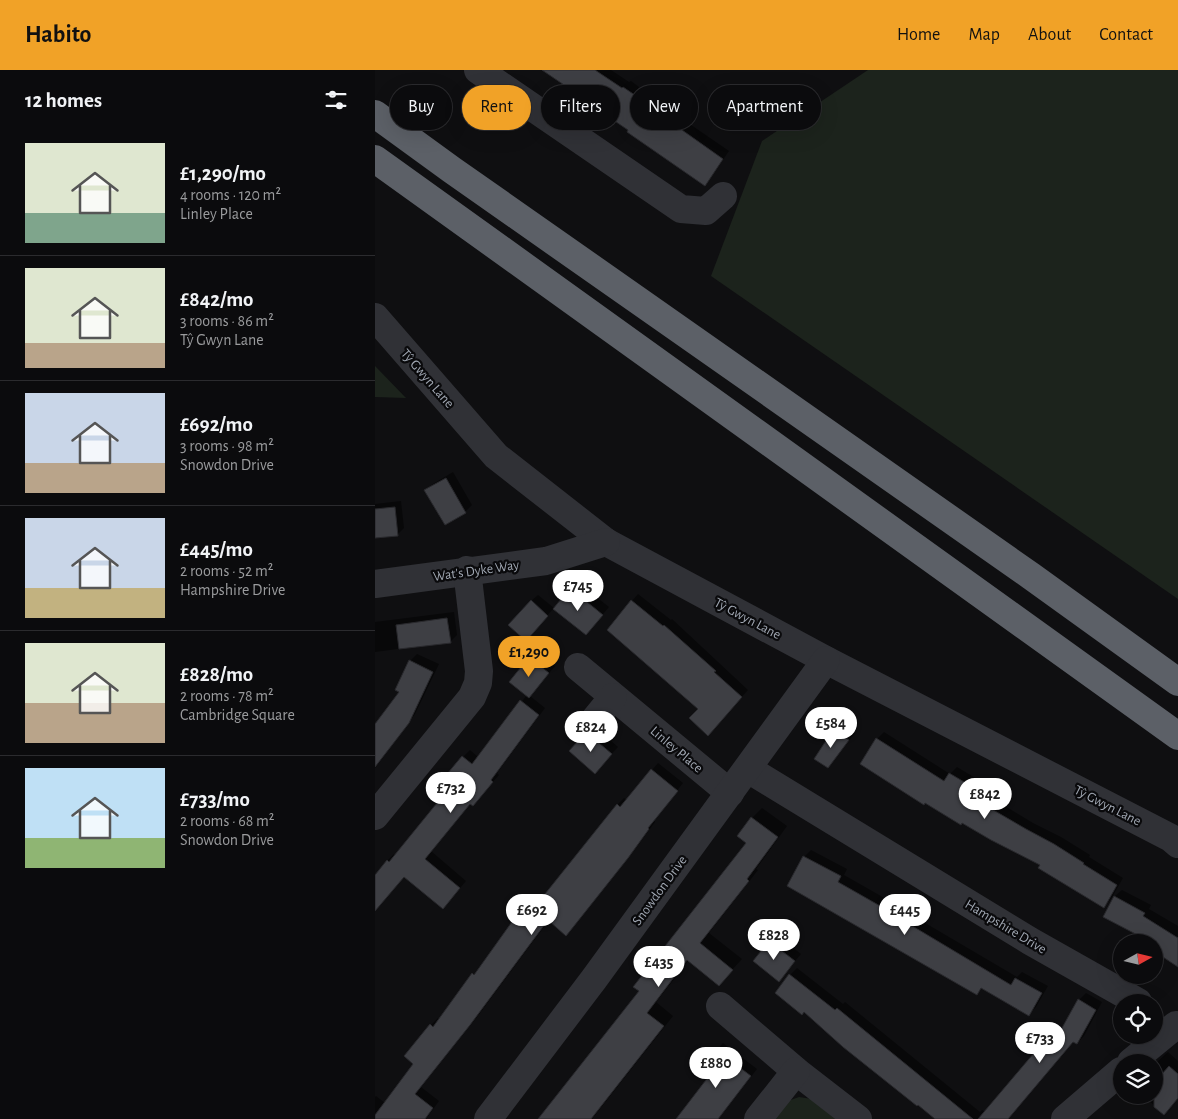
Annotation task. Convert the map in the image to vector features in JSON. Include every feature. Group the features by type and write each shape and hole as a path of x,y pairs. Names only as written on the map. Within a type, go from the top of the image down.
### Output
{"highway":[{"path":"375,114 460,176 1178,682"},
{"path":"375,159 1178,736"}],"street":[{"path":"478,70 681,209 706,211 723,196"},
{"name":"Tŷ Gwyn Lane","path":"375,317 496,456 605,542 827,660 1171,838 1178,844"},
{"name":"Wat's Dyke Way","path":"375,584 467,570 546,561 605,542"},
{"path":"375,816 472,697 478,683 479,671 467,570"},
{"name":"Snowdon Drive","path":"488,1119 827,660"},
{"name":"Linley Place","path":"578,667 730,793"},
{"path":"595,719 613,696"},
{"name":"Hampshire Drive","path":"748,769 1030,941 1124,994"},
{"path":"720,1006 796,1071 858,1119"},
{"path":"1138,1054 1169,1021"},
{"path":"758,1119 796,1071"},
{"path":"1065,1119 1113,1077"}],"shaded area":[{"path":"868,70 1178,70 1178,599 711,276 762,141 778,130 821,130 821,101"},
{"path":"375,366 406,398 375,397"},
{"path":"799,1097 812,1099 839,1119 772,1119 788,1101"}],"building":[{"path":"542,70 595,70 618,85 564,85"},
{"path":"620,87 630,92 630,130 682,130 723,159 705,186 627,132 628,130 620,125"},
{"path":"446,478 466,513 445,525 424,490"},
{"path":"395,507 398,536 375,538 375,509"},
{"path":"570,588 603,615 586,635 553,609"},
{"path":"531,600 548,616 526,641 508,625"},
{"path":"631,600 664,625 742,697 708,736 689,718 698,709 607,630"},
{"path":"447,618 451,643 399,649 396,625"},
{"path":"529,657 549,673 529,698 509,682"},
{"path":"409,660 433,672 409,723 375,767 375,724 399,692 395,690"},
{"path":"520,700 539,715 491,780 493,782 473,806 470,804 425,859 460,888 443,909 404,877 375,911 375,875 387,860 389,862 450,787 442,780 462,756 472,764"},
{"path":"833,730 849,740 828,768 814,759"},
{"path":"586,732 612,754 595,774 569,751"},
{"path":"876,738 944,781 949,773 981,792 976,800 1054,844 1117,885 1104,908 1038,868 1040,865 962,823 961,825 925,803 924,805 860,764"},
{"path":"651,769 678,791 566,936 548,920 470,1025 415,1094 433,1108 425,1119 375,1119 375,1115 413,1064 404,1056 430,1024 433,1027 472,973 474,975 514,919 521,924 617,804 620,807"},
{"path":"751,817 778,837 747,879 749,881 700,943 733,970 719,986 687,960 647,1013 664,1026 591,1119 538,1119 639,991 633,987 746,843 737,836"},
{"path":"803,856 841,876 838,882 910,923 1011,985 1015,978 1042,993 1029,1016 981,988 977,995 787,886"},
{"path":"1114,896 1145,913 1143,916 1178,938 1178,967 1163,957 1163,934 1136,934 1103,917"},
{"path":"769,941 795,961 779,982 753,961"},
{"path":"789,974 835,1010 837,1008 973,1119 935,1119 917,1106 843,1047 804,1012 802,1015 775,993"},
{"path":"1078,999 1096,1010 1077,1044 1073,1042 1008,1119 978,1119 1045,1040 1052,1046"},
{"path":"715,1049 751,1076 718,1119 676,1119 709,1076 700,1069"},
{"path":"1169,1066 1178,1074 1178,1098 1164,1115 1154,1107 1154,1104 1163,1104 1163,1073"}]}
